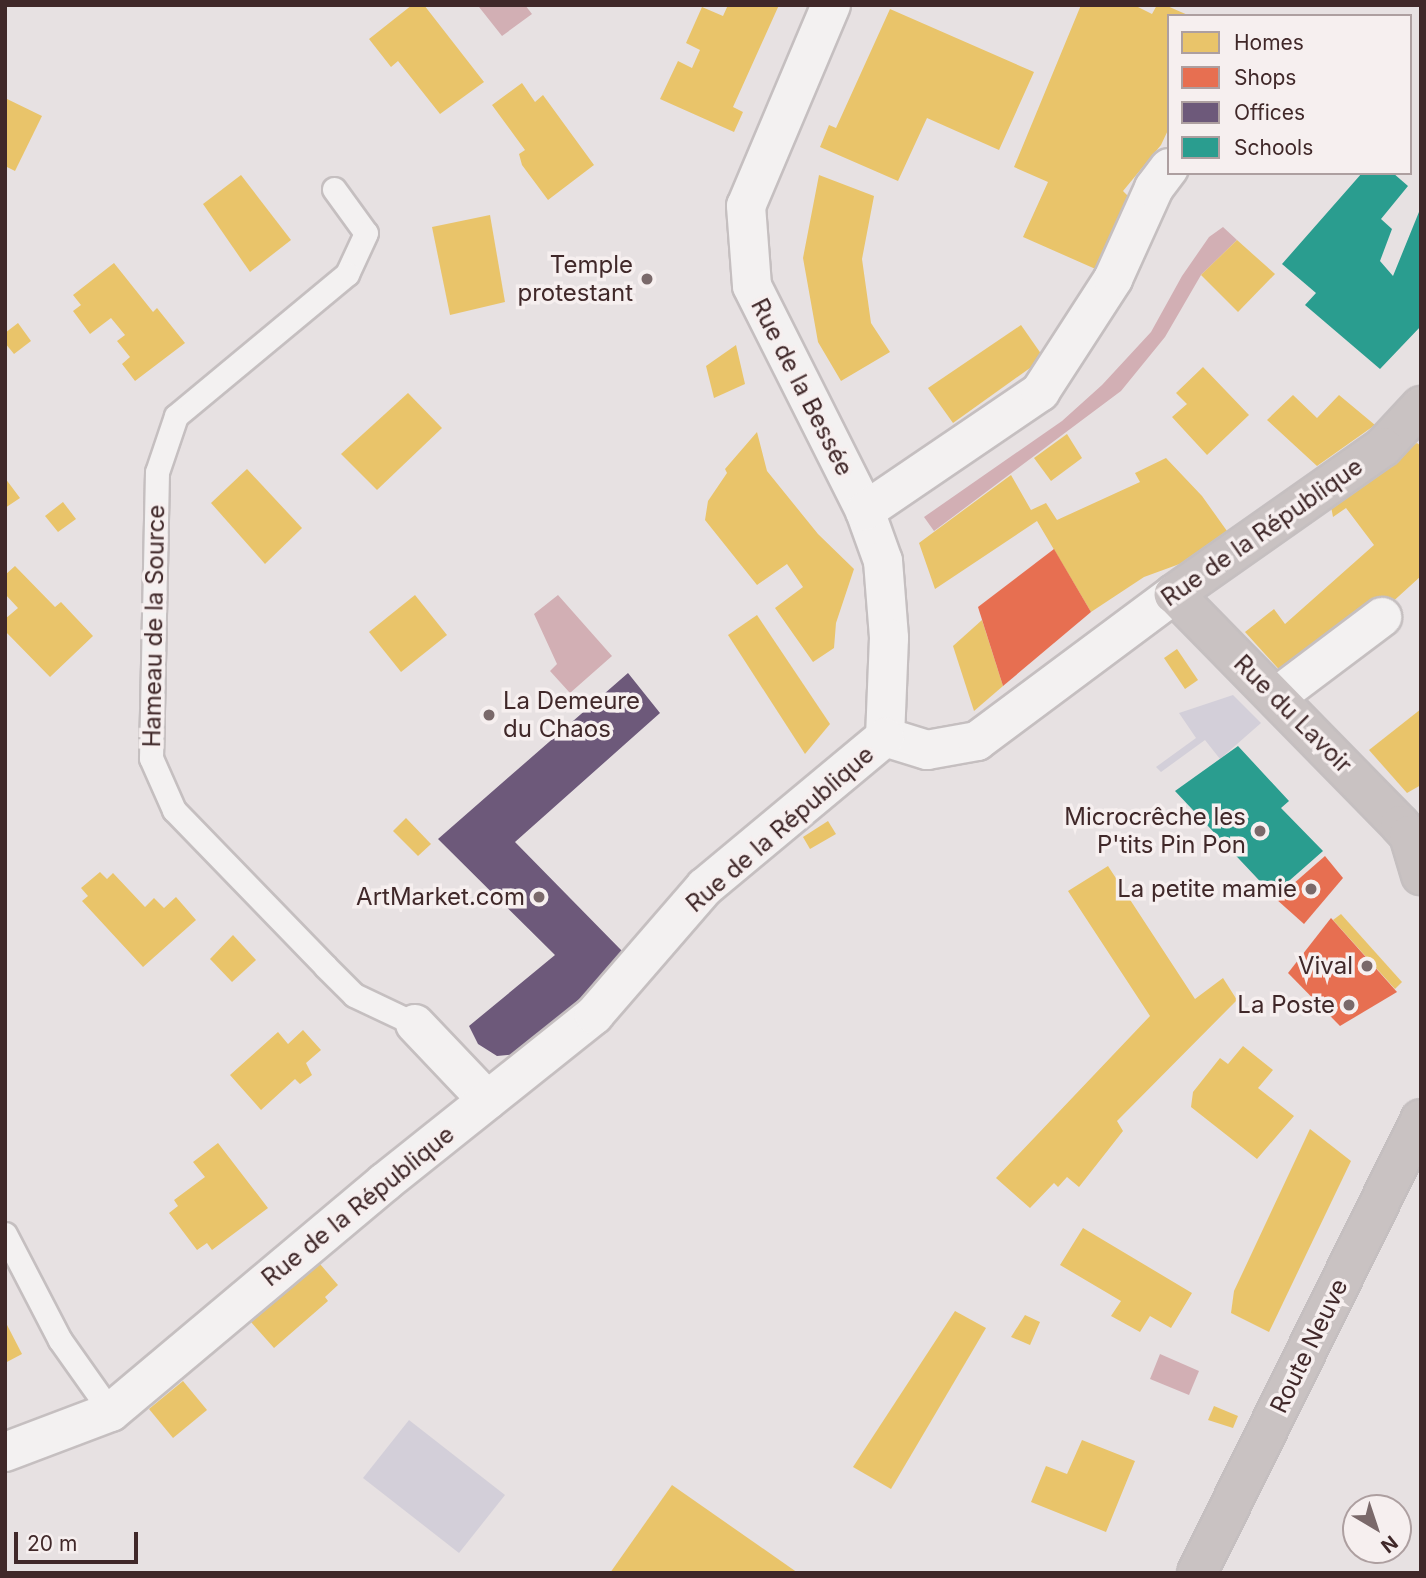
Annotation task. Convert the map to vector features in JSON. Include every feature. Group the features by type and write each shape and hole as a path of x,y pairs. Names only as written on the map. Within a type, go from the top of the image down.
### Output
{"main road":[{"name":"Rue de la République","path":"1174,594 1383,447 1417,419"},
{"name":"Rue du Lavoir","path":"1174,594 1276,697 1417,856"},
{"name":"Route Neuve","path":"1198,1573 1421,1119"}],"street":[{"name":"Rue de la Bessée","path":"831,5 746,206 752,286 865,511 883,561 890,638 885,737"},
{"path":"865,511 1040,392 1113,279 1154,188 1167,171"},
{"name":"Rue de la République","path":"5,1452 111,1412 594,1015 705,887 885,737 927,750 977,741 1174,594"},
{"path":"1276,697 1382,617"},
{"name":"Hameau de la Source","path":"415,1024 487,1101"}],"lane":[{"name":"Hameau de la Source","path":"334,189 366,233 347,274 176,416 157,472 151,758 174,810 325,966 354,995 415,1024"},
{"path":"5,1234 60,1340 111,1412"}],"shaded area":[{"path":"463,5 525,5 532,14 502,36 479,7"},
{"path":"1223,227 1237,240 1201,275 1165,337 1121,391 934,531 924,517 1062,421 1102,385 1151,332 1182,276 1209,237"},
{"path":"558,595 612,656 570,693 550,671 557,664 534,614"},
{"path":"1233,695 1261,723 1220,759 1205,740 1161,772 1156,767 1196,738 1179,713"},
{"path":"1160,1354 1199,1371 1189,1395 1150,1379"},
{"path":"409,1420 505,1495 459,1553 363,1478"}],"building: Homes":[{"path":"412,5 424,5 484,82 440,114 398,61 391,67 369,39"},
{"path":"728,5 779,5 733,107 743,112 734,132 660,99 678,61 692,68 700,50 686,43 702,7 723,16"},
{"path":"1081,5 1134,5 1152,14 1157,5 1165,5 1185,14 1167,14 1167,132 1161,145 1123,191 1136,204 1100,271 1023,237 1048,182 1014,167"},
{"path":"890,9 1034,72 999,150 927,118 898,181 820,147 829,125 836,128"},
{"path":"522,83 535,102 543,95 594,165 548,200 522,165 519,154 525,150 492,105"},
{"path":"5,98 42,116 15,171 5,166"},
{"path":"241,175 291,240 250,272 203,204"},
{"path":"819,175 874,196 862,259 871,323 890,352 841,381 818,342 803,258"},
{"path":"490,215 505,302 450,315 432,227"},
{"path":"1237,240 1275,274 1238,312 1201,275"},
{"path":"114,263 153,312 157,308 185,343 135,381 122,364 130,357 117,341 125,335 111,318 90,334 73,311 81,305 73,295"},
{"path":"18,323 31,341 14,354 5,343 5,333"},
{"path":"1021,325 1044,358 953,423 928,388"},
{"path":"736,345 745,384 714,398 706,366"},
{"path":"1203,367 1249,415 1207,455 1172,417 1187,404 1176,393"},
{"path":"408,393 442,428 377,490 341,454"},
{"path":"1293,395 1317,418 1339,395 1375,425 1317,466 1267,420"},
{"path":"757,432 767,471 818,534 854,569 836,623 834,648 813,662 775,608 803,587 787,564 757,585 705,520 708,501 727,473 725,469"},
{"path":"1067,434 1082,458 1051,481 1034,458"},
{"path":"1417,443 1421,446 1421,576 1388,606 1285,676 1245,632 1274,609 1285,624 1374,545 1346,508 1333,517 1330,501"},
{"path":"1166,458 1202,496 1227,531 1185,562 1144,577 1091,612 1037,521 935,589 919,543 1011,475 1031,510 1046,503 1057,520 1140,482 1135,473"},
{"path":"247,469 302,528 265,564 211,503"},
{"path":"5,478 20,498 5,508"},
{"path":"63,502 76,519 58,532 45,516"},
{"path":"15,566 55,607 61,602 93,636 50,677 5,631 5,619 18,608 5,594 5,575"},
{"path":"415,595 447,635 401,672 369,632"},
{"path":"757,615 830,724 805,754 728,635"},
{"path":"982,620 1003,686 974,711 953,646"},
{"path":"1177,649 1198,680 1185,689 1164,658"},
{"path":"1421,709 1421,785 1407,793 1369,750"},
{"path":"406,818 431,844 418,856 393,831"},
{"path":"828,821 836,834 810,849 803,837"},
{"path":"1108,866 1195,999 1223,978 1237,1000 1117,1121 1123,1131 1079,1187 1067,1177 1058,1187 1054,1183 1030,1208 996,1178 1150,1016 1068,891"},
{"path":"100,872 107,879 113,873 145,907 154,898 164,908 176,897 196,920 143,967 82,901 88,896 81,888"},
{"path":"1341,914 1402,982 1395,989 1333,920"},
{"path":"233,935 256,960 232,982 210,959"},
{"path":"303,1030 321,1050 306,1063 312,1075 300,1084 295,1079 261,1110 230,1075 278,1032 288,1044"},
{"path":"1243,1046 1273,1070 1258,1088 1294,1116 1257,1159 1191,1107 1193,1092 1220,1058 1228,1064"},
{"path":"1310,1129 1351,1161 1269,1332 1231,1313 1234,1291"},
{"path":"218,1143 268,1208 212,1250 207,1243 197,1250 169,1213 178,1206 174,1200 205,1177 193,1162"},
{"path":"1083,1228 1192,1293 1171,1328 1150,1316 1140,1332 1111,1316 1121,1301 1060,1265"},
{"path":"320,1264 338,1285 325,1297 328,1301 274,1348 251,1322"},
{"path":"955,1311 986,1328 891,1489 853,1467"},
{"path":"1025,1315 1040,1322 1030,1345 1011,1337"},
{"path":"5,1321 22,1354 5,1363"},
{"path":"183,1381 207,1410 173,1438 149,1409"},
{"path":"1214,1406 1238,1416 1233,1428 1208,1420"},
{"path":"1082,1440 1135,1461 1106,1532 1031,1502 1046,1466 1067,1474"},
{"path":"672,1485 798,1573 610,1573"}],"building: Shops":[{"path":"1054,549 1091,612 1003,686 978,607"},
{"name":"La petite mamie","path":"1325,856 1343,878 1304,924 1276,899"},
{"path":"1331,918 1397,992 1340,1026 1288,973"}],"building: Offices":[{"path":"628,673 660,713 515,842 623,952 595,995 519,1054 497,1056 478,1044 469,1026 555,955 438,839"}],"building: Schools":[{"path":"1360,175 1395,175 1408,186 1381,219 1392,229 1380,261 1393,276 1421,207 1421,326 1380,369 1305,305 1316,293 1282,264"},
{"path":"1238,746 1289,801 1281,808 1323,851 1273,895 1175,791"}],"place":[{"name":"Temple protestant","path":"647,279"},
{"name":"La Demeure du Chaos","path":"489,715"},
{"name":"Microcrêche les P'tits Pin Pon","path":"1260,831"},
{"name":"La petite mamie","path":"1311,889"},
{"name":"ArtMarket.com","path":"539,897"},
{"name":"Vival","path":"1367,966"},
{"name":"La Poste","path":"1349,1005"}]}
